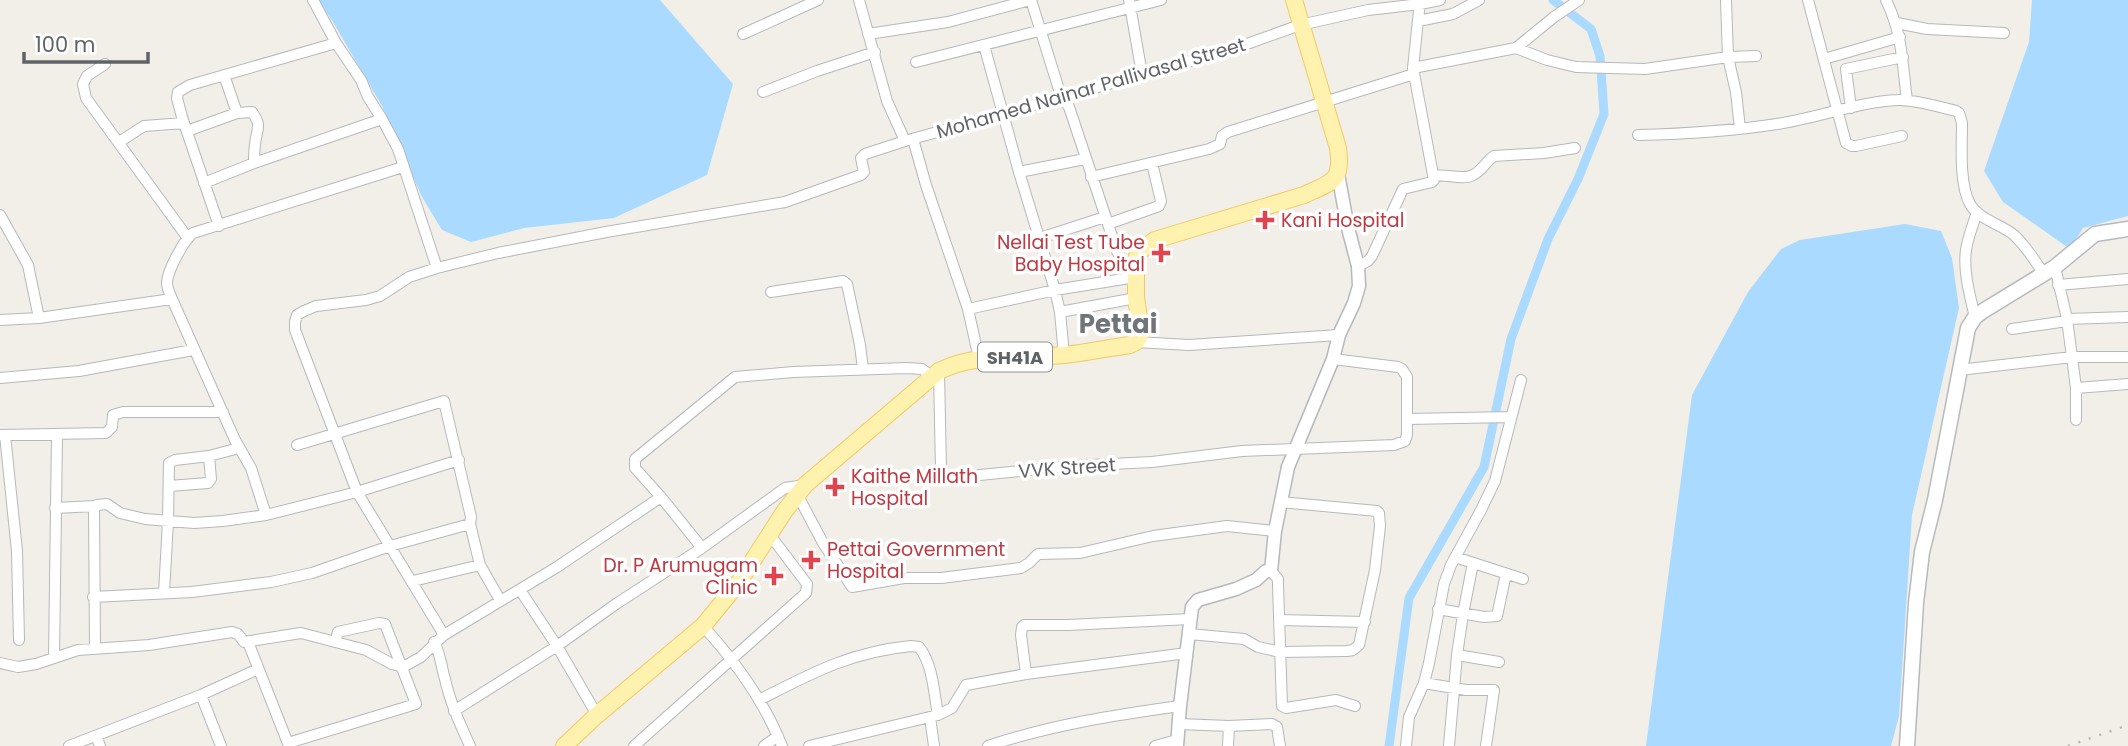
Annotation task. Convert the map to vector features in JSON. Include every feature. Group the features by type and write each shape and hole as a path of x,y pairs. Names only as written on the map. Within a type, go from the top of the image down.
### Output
{"main road":[{"path":"1136,342 1140,324 1136,298 1137,255 1155,240 1304,195 1327,185 1338,174 1341,166 1338,148 1294,0"},
{"path":"1907,746 1922,552 1935,500 1966,335 1975,317 2050,271 2095,234 2128,229"},
{"name":"SH41A","path":"567,745 597,715 703,626 739,582 801,489 936,374 951,365 979,359 1065,355 1136,342"}],"street":[{"path":"313,0 398,149 437,268 409,277 380,296 316,306 297,315 295,330 357,492 444,635"},
{"path":"743,34 818,0"},
{"path":"859,0 887,101 909,140 926,184 968,309 979,359"},
{"path":"869,34 948,22 1030,0 1060,96 1069,107 1119,256 1135,274"},
{"path":"916,62 1129,5 1161,0"},
{"name":"Mohamed Nainar Pallivasal Street","path":"437,268 498,253 812,194 861,175 864,172 861,158 865,154 909,140 1230,50 1300,25 1368,10 1440,0"},
{"path":"1418,21 1453,14 1479,0"},
{"path":"1726,0 1728,57 1737,92 1740,129"},
{"path":"1808,0 1845,139 1852,146 1902,136"},
{"path":"1886,0 1897,23 1900,37 1907,100"},
{"path":"1358,266 1372,256 1403,189 1432,182 1414,71 1420,2"},
{"path":"1091,177 1209,149 1220,144 1222,136 1228,132 1324,103 1414,71 1516,48 1575,3"},
{"path":"1129,5 1142,74"},
{"path":"1897,23 1927,29 2004,33"},
{"path":"1824,59 1900,37"},
{"path":"219,226 177,98 178,92 182,88 336,43"},
{"path":"984,45 1018,172 1055,290 1065,355"},
{"path":"1516,48 1558,63 1645,69 1728,57 1756,56"},
{"path":"763,92 875,52"},
{"path":"1851,108 1846,69 1903,57"},
{"path":"105,64 88,76 83,84 83,92 187,237"},
{"path":"224,75 237,113"},
{"path":"1638,135 1740,129 1898,100 1956,110 1962,123 1966,193 1972,206 2016,237 2050,271 2058,285 2067,320 2072,357 2076,420"},
{"path":"119,142 144,126 186,127 237,113 252,112 257,119 259,130 254,163"},
{"path":"204,183 382,119"},
{"path":"1433,176 1441,174 1469,177 1475,175 1494,156 1575,148"},
{"path":"1018,172 1085,159"},
{"path":"1040,238 1159,206 1161,201 1152,163"},
{"path":"266,515 251,468 193,350 167,280 187,237 193,233 403,167"},
{"path":"1283,707 1278,579 1271,571 1280,502 1294,448 1333,359 1339,335 1359,286 1358,266 1338,174"},
{"path":"1975,317 1965,260 1966,247 1977,212"},
{"path":"0,215 28,265 39,318"},
{"path":"968,309 1135,274"},
{"path":"2058,285 2128,279"},
{"path":"771,292 843,281 847,284 863,369"},
{"path":"1060,312 1136,298"},
{"path":"0,320 39,318 172,299"},
{"path":"2012,329 2067,320 2128,317"},
{"path":"1136,342 1189,345 1339,335"},
{"path":"0,378 79,371 193,350"},
{"path":"1959,370 2072,357 2128,357"},
{"path":"1333,359 1398,366 1402,369 1407,382 1407,419 1511,417"},
{"path":"702,548 635,468 635,459 729,380 742,376 863,369 917,368 936,374"},
{"name":"VVK Street","path":"936,374 942,471 949,478 1056,467 1152,462 1242,451 1399,444 1405,441 1407,435 1407,419"},
{"path":"1406,746 1409,717 1424,683 1444,584 1455,557 1491,489 1521,380"},
{"path":"2076,388 2128,384"},
{"path":"297,445 444,401 480,565 500,600"},
{"path":"19,640 18,551 2,435 106,433 112,427 113,415 123,412 223,412"},
{"path":"54,658 57,435"},
{"path":"164,593 169,463 239,448"},
{"path":"169,486 211,480 209,456"},
{"path":"55,508 107,504 120,513 145,519 204,523 266,515 357,492 459,460"},
{"path":"454,711 557,646 785,488 801,489 823,543 852,587 904,578 941,578 1012,569 1024,567 1038,554 1080,553 1153,536 1227,526 1275,531"},
{"path":"0,663 18,667 78,650 149,645 232,632 238,634 244,642 301,633 366,650 403,667 421,657 444,635 557,567 661,496"},
{"path":"1189,634 1244,639 1258,647 1280,652 1353,650 1359,645 1375,570 1379,513 1280,502"},
{"path":"95,506 95,648"},
{"path":"93,597 192,592 271,582 341,564 390,546 470,524"},
{"path":"634,746 802,597 808,588 770,535"},
{"path":"1455,557 1523,579"},
{"path":"1449,746 1457,655 1473,563"},
{"path":"413,581 480,565"},
{"path":"1155,746 1177,743 1192,607 1198,600 1236,589 1256,580 1266,571 1271,571"},
{"path":"1438,609 1497,616 1506,574"},
{"path":"520,590 557,646 597,715"},
{"path":"1026,674 1021,635 1024,625 1190,619"},
{"path":"1279,620 1365,622"},
{"path":"248,642 289,745 416,704 385,624 338,632 335,642"},
{"path":"703,626 732,660 766,710 780,741 764,746"},
{"path":"434,642 441,655 444,679 454,711 470,746"},
{"path":"759,700 824,667 854,656 919,647 930,672 934,746"},
{"path":"808,746 934,716 952,708 966,685 1026,674 1187,653"},
{"path":"1457,655 1499,662"},
{"path":"69,746 201,695 258,669"},
{"path":"1424,683 1494,690 1486,746"},
{"path":"201,695 221,746"},
{"path":"1280,746 1279,732 1274,725 1275,711 1283,707 1336,700 1355,706"},
{"path":"988,746 1047,728 1180,706"},
{"path":"1179,724 1274,725"},
{"path":"1228,746 1229,726"},
{"path":"96,736 100,746"}],"water":[{"path":"318,0 660,0 733,84 707,175 614,218 524,228 471,242 442,230 422,197 382,106"},
{"path":"2032,0 2128,0 2128,216 2083,228 2070,249 2003,202 1984,171 2029,42"},
{"path":"1905,224 1941,231 1952,258 1959,308 1912,515 1899,716 1891,746 1646,746 1692,395 1748,292 1781,249 1800,240"}],"waterway":[{"path":"1389,746 1409,598 1484,467 1511,339 1548,239 1578,179 1604,114 1600,56 1591,29 1553,0"}],"railway":[{"path":"2068,746 2128,725"}],"place":[{"name":"Kani Hospital","path":"1265,220"},
{"name":"Nellai Test Tube Baby Hospital","path":"1161,253"},
{"name":"Kaithe Millath Hospital","path":"835,487"},
{"name":"Pettai Government Hospital","path":"811,560"},
{"name":"Dr. P Arumugam Clinic","path":"774,576"}],"district":[{"name":"Pettai","path":"1118,324"}]}
